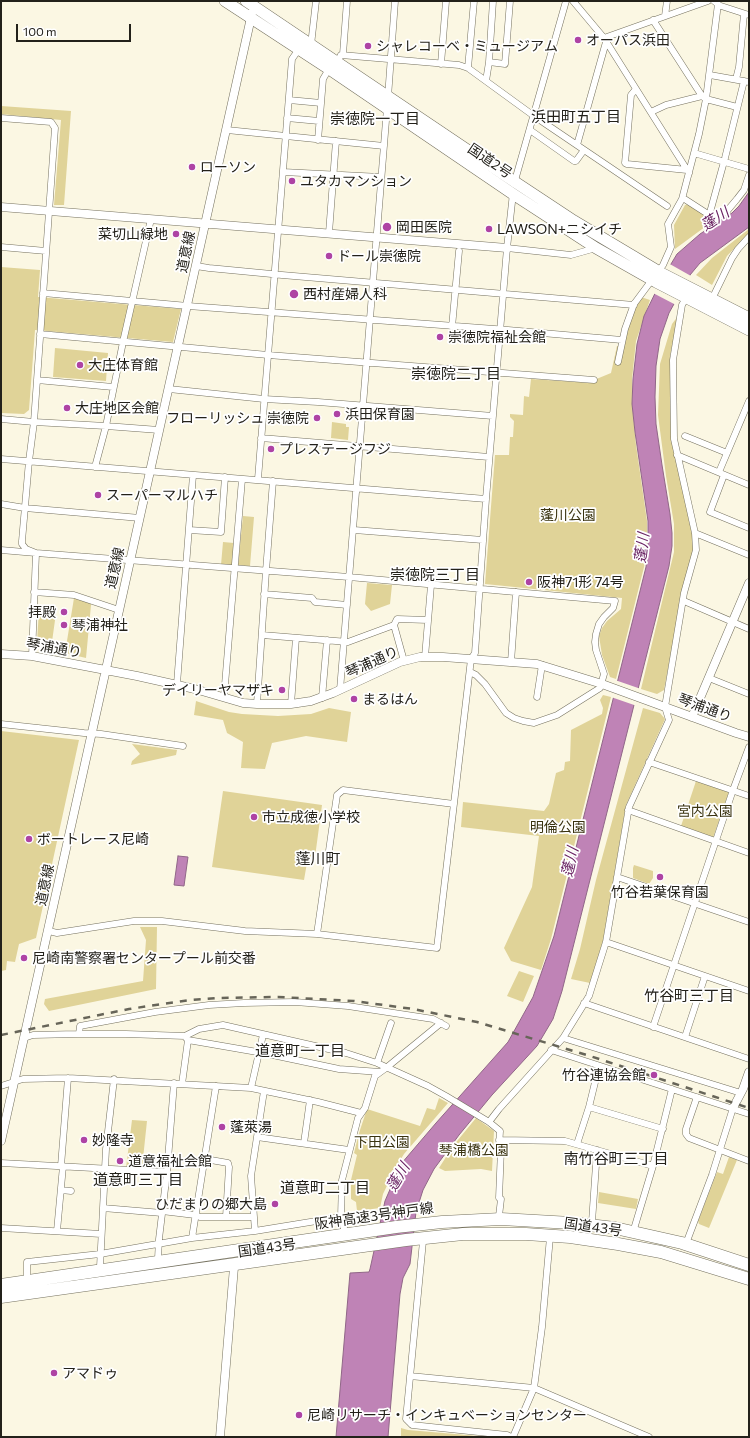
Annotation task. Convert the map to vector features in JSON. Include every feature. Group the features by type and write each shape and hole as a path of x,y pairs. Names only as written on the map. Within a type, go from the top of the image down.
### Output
{"highway":[{"name":"国道2号","path":"225,1 299,49 336,62 387,110 596,248 657,276"},
{"name":"国道2号","path":"251,3 514,182 615,246 657,276 749,330"},
{"name":"国道2号","path":"686,294 712,299 749,318"},
{"name":"国道43号","path":"1,1282 424,1220 499,1216 592,1222 634,1229 687,1241 749,1259"},
{"name":"阪神高速3号神戸線","path":"1,1285 396,1227 442,1222 501,1219 571,1223 615,1228 682,1243 749,1265"},
{"name":"阪神高速3号神戸線","path":"1,1297 406,1240 470,1234 570,1236 662,1252 749,1279"},
{"name":"国道43号","path":"1,1300 366,1249 477,1237 550,1237 596,1242 641,1250 692,1262 749,1279"}],"street":[{"path":"311,45 316,1"},
{"path":"318,140 323,79 343,54 347,1"},
{"path":"340,690 354,530 395,1"},
{"path":"441,64 446,1"},
{"path":"468,68 474,1"},
{"path":"486,81 489,62 493,1"},
{"path":"489,62 505,64 510,1"},
{"path":"49,932 57,933 134,921 162,921 245,931 317,934 437,948 471,659 475,653 496,372 514,182 566,1"},
{"path":"573,1 605,40 688,171"},
{"path":"665,16 667,1"},
{"path":"605,40 654,20 708,1"},
{"name":"道意線","path":"1,1141 49,932 130,560 227,130 251,19 251,3"},
{"path":"618,362 629,315 634,305 657,276 670,247 668,224 683,198 710,75 716,3 747,15 736,79"},
{"path":"654,20 704,98"},
{"path":"577,145 605,40"},
{"path":"258,479 292,58 299,49"},
{"path":"336,62 391,60 459,65 468,68 534,116 668,206"},
{"path":"709,216 737,107 746,81 710,75"},
{"path":"636,89 631,95 625,163 688,171"},
{"path":"651,112 666,106 704,98 737,107"},
{"path":"289,100 321,103"},
{"path":"1,118 51,122 55,128 34,422 22,544 26,549 36,553"},
{"path":"287,118 319,121"},
{"path":"227,130 384,146"},
{"path":"530,130 574,161 576,161 584,150"},
{"path":"329,233 336,141"},
{"path":"694,153 749,168"},
{"path":"283,172 381,177"},
{"path":"683,198 714,218 727,211 744,190 749,175"},
{"path":"1,207 329,233 571,255 596,248"},
{"path":"95,467 106,426 113,387 151,219"},
{"path":"712,299 732,258 749,238"},
{"path":"1,247 46,251"},
{"path":"452,327 459,251"},
{"path":"196,266 634,305"},
{"path":"43,293 188,306 452,327 500,329 622,340"},
{"path":"489,1122 563,1038 589,996 606,942 628,810 669,720 665,708 686,587 695,558 696,541 674,439 673,360 682,305 686,294"},
{"path":"40,334 268,355 594,380"},
{"path":"37,380 113,387"},
{"path":"168,389 264,399 493,416"},
{"path":"748,405 727,453 710,512 749,528"},
{"path":"1,419 159,430"},
{"path":"685,436 727,453"},
{"path":"261,438 489,457"},
{"path":"677,456 749,485"},
{"path":"1,459 486,499"},
{"path":"177,684 193,475"},
{"path":"189,530 221,532 225,478"},
{"path":"224,697 236,568 242,479"},
{"path":"257,704 273,481"},
{"path":"1,504 25,508 140,518"},
{"path":"354,530 483,540"},
{"path":"695,533 749,555"},
{"path":"1,550 349,577 615,601 614,608 604,616 599,624 595,642 596,650 604,674 605,685 557,715 534,723 523,721 506,713 485,684 476,675 470,672"},
{"path":"32,656 36,553"},
{"path":"692,717 749,583"},
{"path":"425,657 431,585"},
{"path":"34,592 74,595 119,610"},
{"path":"511,662 516,592"},
{"path":"264,594 312,598 315,602 347,605"},
{"path":"684,601 749,629"},
{"path":"404,661 394,625 397,619 428,620"},
{"path":"262,636 348,642 394,625"},
{"path":"290,704 296,638"},
{"path":"322,698 328,640"},
{"name":"琴浦通り","path":"1,654 32,656 106,670 177,684 243,703 257,704 290,704 322,698 404,661 425,657 542,665 605,685 665,708 749,737"},
{"path":"537,697 542,665"},
{"path":"709,678 749,694"},
{"path":"1,724 183,746"},
{"path":"653,1027 749,747"},
{"path":"649,762 749,796"},
{"path":"317,934 337,796 343,790 454,804"},
{"path":"628,810 749,853"},
{"path":"617,877 749,922"},
{"path":"606,942 749,991"},
{"path":"685,1037 706,976"},
{"path":"79,1034 80,1026 155,1012 209,1005 244,1003 295,1002 348,1006 434,1019 444,1025 375,1076 365,1108 358,1118 342,1180 341,1217 345,1232"},
{"path":"584,1004 749,1059"},
{"path":"377,1063 391,1024"},
{"path":"182,1084 186,1038 199,1028 223,1026 346,1053 377,1063 383,1070"},
{"path":"24,1038 33,1035 79,1034 126,1034 186,1038 338,1069 383,1070 428,1086 489,1122 500,1131 499,1148 501,1149 499,1198 501,1200 499,1216"},
{"path":"251,1088 263,1035"},
{"path":"563,1038 741,1094"},
{"path":"551,1050 749,1114"},
{"path":"577,1144 589,1107 599,1066"},
{"path":"687,1241 712,1174 733,1108 741,1094 749,1072"},
{"path":"1,1086 23,1079 68,1078 114,1079 251,1088 310,1100 361,1113"},
{"path":"57,1231 68,1078"},
{"path":"100,1267 106,1149 114,1079"},
{"path":"158,1259 174,1083"},
{"path":"192,1238 216,1086"},
{"path":"634,1229 663,1130 672,1089"},
{"path":"255,1231 252,1176 264,1091"},
{"path":"697,1096 686,1129 686,1134 689,1138 749,1161"},
{"path":"304,1143 310,1100"},
{"path":"589,1107 663,1130"},
{"path":"257,1137 349,1150"},
{"path":"499,1140 565,1141 653,1166"},
{"path":"592,1222 597,1150"},
{"path":"205,1159 228,1163 226,1217"},
{"path":"1,1163 167,1172"},
{"path":"61,1190 71,1191"},
{"path":"103,1208 195,1215 200,1217 254,1217"},
{"path":"27,1278 27,1262 100,1254 192,1238 255,1231 341,1217"},
{"path":"1,1228 101,1234"},
{"path":"420,1242 406,1419 412,1425 507,1435 512,1437 534,1388 542,1327 550,1237"},
{"path":"220,1437 234,1267"},
{"path":"410,1376 534,1388 649,1437"}],"green space":[{"path":"1,106 71,111 64,205 54,205 61,120 1,114"},
{"path":"689,204 713,221 675,249 674,225 685,205"},
{"path":"749,229 749,233 727,256 712,285 696,275 712,258"},
{"path":"1,267 40,270 38,297 181,309 173,342 35,330 29,410 24,414 1,413"},
{"name":"蓬川公園","path":"641,297 650,300 636,341 632,379 632,403 636,445 647,521 647,550 616,679 610,677 602,655 599,636 607,621 621,609 622,598 485,584 495,455 509,455 510,437 513,437 514,421 510,417 510,414 523,415 524,396 529,397 531,379 592,383 594,380 611,373 617,346 624,346 631,315"},
{"path":"678,316 670,356 672,441 694,543 694,557 685,580 664,690 657,694 641,689 674,552 674,524 658,415 660,364 672,324"},
{"name":"大庄体育館","path":"55,348 108,353 106,381 53,377"},
{"path":"332,422 346,424 346,427 349,427 348,440 331,438"},
{"path":"243,516 254,517 250,566 238,565"},
{"path":"223,542 234,543 232,566 221,565"},
{"path":"367,583 392,585 390,604 371,611 365,604"},
{"path":"74,598 91,603 86,658 65,653"},
{"path":"39,610 56,613 51,649 42,647 43,643 37,642"},
{"name":"明倫公園","path":"603,695 611,697 551,939 541,970 511,961 504,948 532,887 539,836 461,827 463,802 544,811 549,804 556,773 564,770 565,762 570,761 571,730 602,714 603,708 600,700"},
{"path":"196,701 229,712 242,714 278,716 311,714 329,708 351,712 347,742 306,736 272,743 265,769 241,768 243,742 227,733 223,720 194,715"},
{"path":"643,708 660,713 665,719 626,805 603,941 590,983 571,979 580,949 596,880"},
{"name":"ボートレース尼崎","path":"1,731 79,740 36,938 19,944 15,962 7,961 6,970 1,971"},
{"path":"132,744 177,750 176,755 131,765 132,761 140,754"},
{"name":"宮内公園","path":"696,781 728,792 713,837 681,826"},
{"path":"223,791 322,805 315,857 308,857 304,880 212,867"},
{"path":"634,865 653,871 653,878 649,884 633,878"},
{"path":"140,927 157,927 156,989 49,1011 44,1004 45,999 143,981 146,940"},
{"path":"519,971 534,976 523,1002 507,996"},
{"name":"下田公園","path":"439,1098 448,1103 404,1154 383,1194 380,1208 357,1211 356,1202 351,1199 351,1180 357,1155 354,1153 367,1109 420,1126 427,1108 435,1110"},
{"name":"琴浦橋公園","path":"476,1118 494,1131 492,1171 481,1169 445,1171 439,1168 453,1146"},
{"path":"132,1120 147,1121 142,1168 126,1168"},
{"path":"729,1157 737,1160 709,1228 699,1224 698,1221 717,1172 723,1174"},
{"path":"599,1192 638,1199 636,1209 598,1203"},
{"path":"401,1428 408,1430 490,1437 401,1437"}],"water":[{"name":"蓬川","path":"749,192 749,227 700,263 690,275 669,313 660,339 656,366 656,424 672,533 669,566 562,991 553,1019 537,1046 492,1095 459,1135 434,1169 423,1190 416,1212 410,1264 403,1278 400,1294 388,1437 336,1437 350,1273 369,1272 385,1201 401,1164 508,1042 533,997 554,936 646,567 648,550 648,521 632,404 637,344 644,316 662,279 677,254 700,234 732,213"},
{"path":"178,856 188,857 184,886 174,885"}],"pier":[{"path":"668,263 691,276 676,305 653,293"},
{"path":"615,680 641,689 637,706 611,697"}],"railway":[{"path":"1,1035 129,1009 190,1000 278,997 354,1001 413,1009 477,1022 590,1056 749,1108"}],"place":[{"name":"オーパス浜田","path":"578,40"},
{"name":"シャレコーベ・ミュージアム","path":"368,46"},
{"name":"ローソン","path":"192,167"},
{"name":"ユタカマンション","path":"292,181"},
{"name":"岡田医院","path":"387,227"},
{"name":"LAWSON+ニシイチ","path":"489,229"},
{"name":"菜切山緑地","path":"176,234"},
{"name":"ドール崇徳院","path":"329,256"},
{"name":"西村産婦人科","path":"294,294"},
{"name":"崇徳院福祉会館","path":"440,337"},
{"name":"大庄体育館","path":"80,365"},
{"name":"大庄地区会館","path":"67,408"},
{"name":"浜田保育園","path":"337,414"},
{"name":"フローリッシュ 崇徳院","path":"317,418"},
{"name":"プレステージフジ","path":"271,449"},
{"name":"スーパーマルハチ","path":"98,495"},
{"name":"阪神71形 74号","path":"529,582"},
{"name":"拝殿","path":"64,612"},
{"name":"琴浦神社","path":"64,625"},
{"name":"デイリーヤマザキ","path":"282,690"},
{"name":"まるはん","path":"354,699"},
{"name":"市立成徳小学校","path":"254,817"},
{"name":"ボートレース尼崎","path":"29,839"},
{"name":"竹谷若葉保育園","path":"660,877"},
{"name":"尼崎南警察署センタープール前交番","path":"24,958"},
{"name":"竹谷連協会館","path":"654,1075"},
{"name":"蓬萊湯","path":"222,1127"},
{"name":"妙隆寺","path":"84,1140"},
{"name":"道意福祉会館","path":"120,1161"},
{"name":"ひだまりの郷大島","path":"275,1204"},
{"name":"アマドゥ","path":"54,1373"},
{"name":"尼崎リサーチ・インキュベーションセンター","path":"299,1415"}],"district":[{"name":"浜田町五丁目","path":"576,117"},
{"name":"崇徳院一丁目","path":"375,119"},
{"name":"崇徳院二丁目","path":"456,374"},
{"name":"崇徳院三丁目","path":"435,575"},
{"name":"蓬川町","path":"318,859"},
{"name":"竹谷町三丁目","path":"689,996"},
{"name":"道意町一丁目","path":"300,1051"},
{"name":"南竹谷町三丁目","path":"616,1159"},
{"name":"道意町三丁目","path":"138,1180"},
{"name":"道意町二丁目","path":"325,1188"}]}
